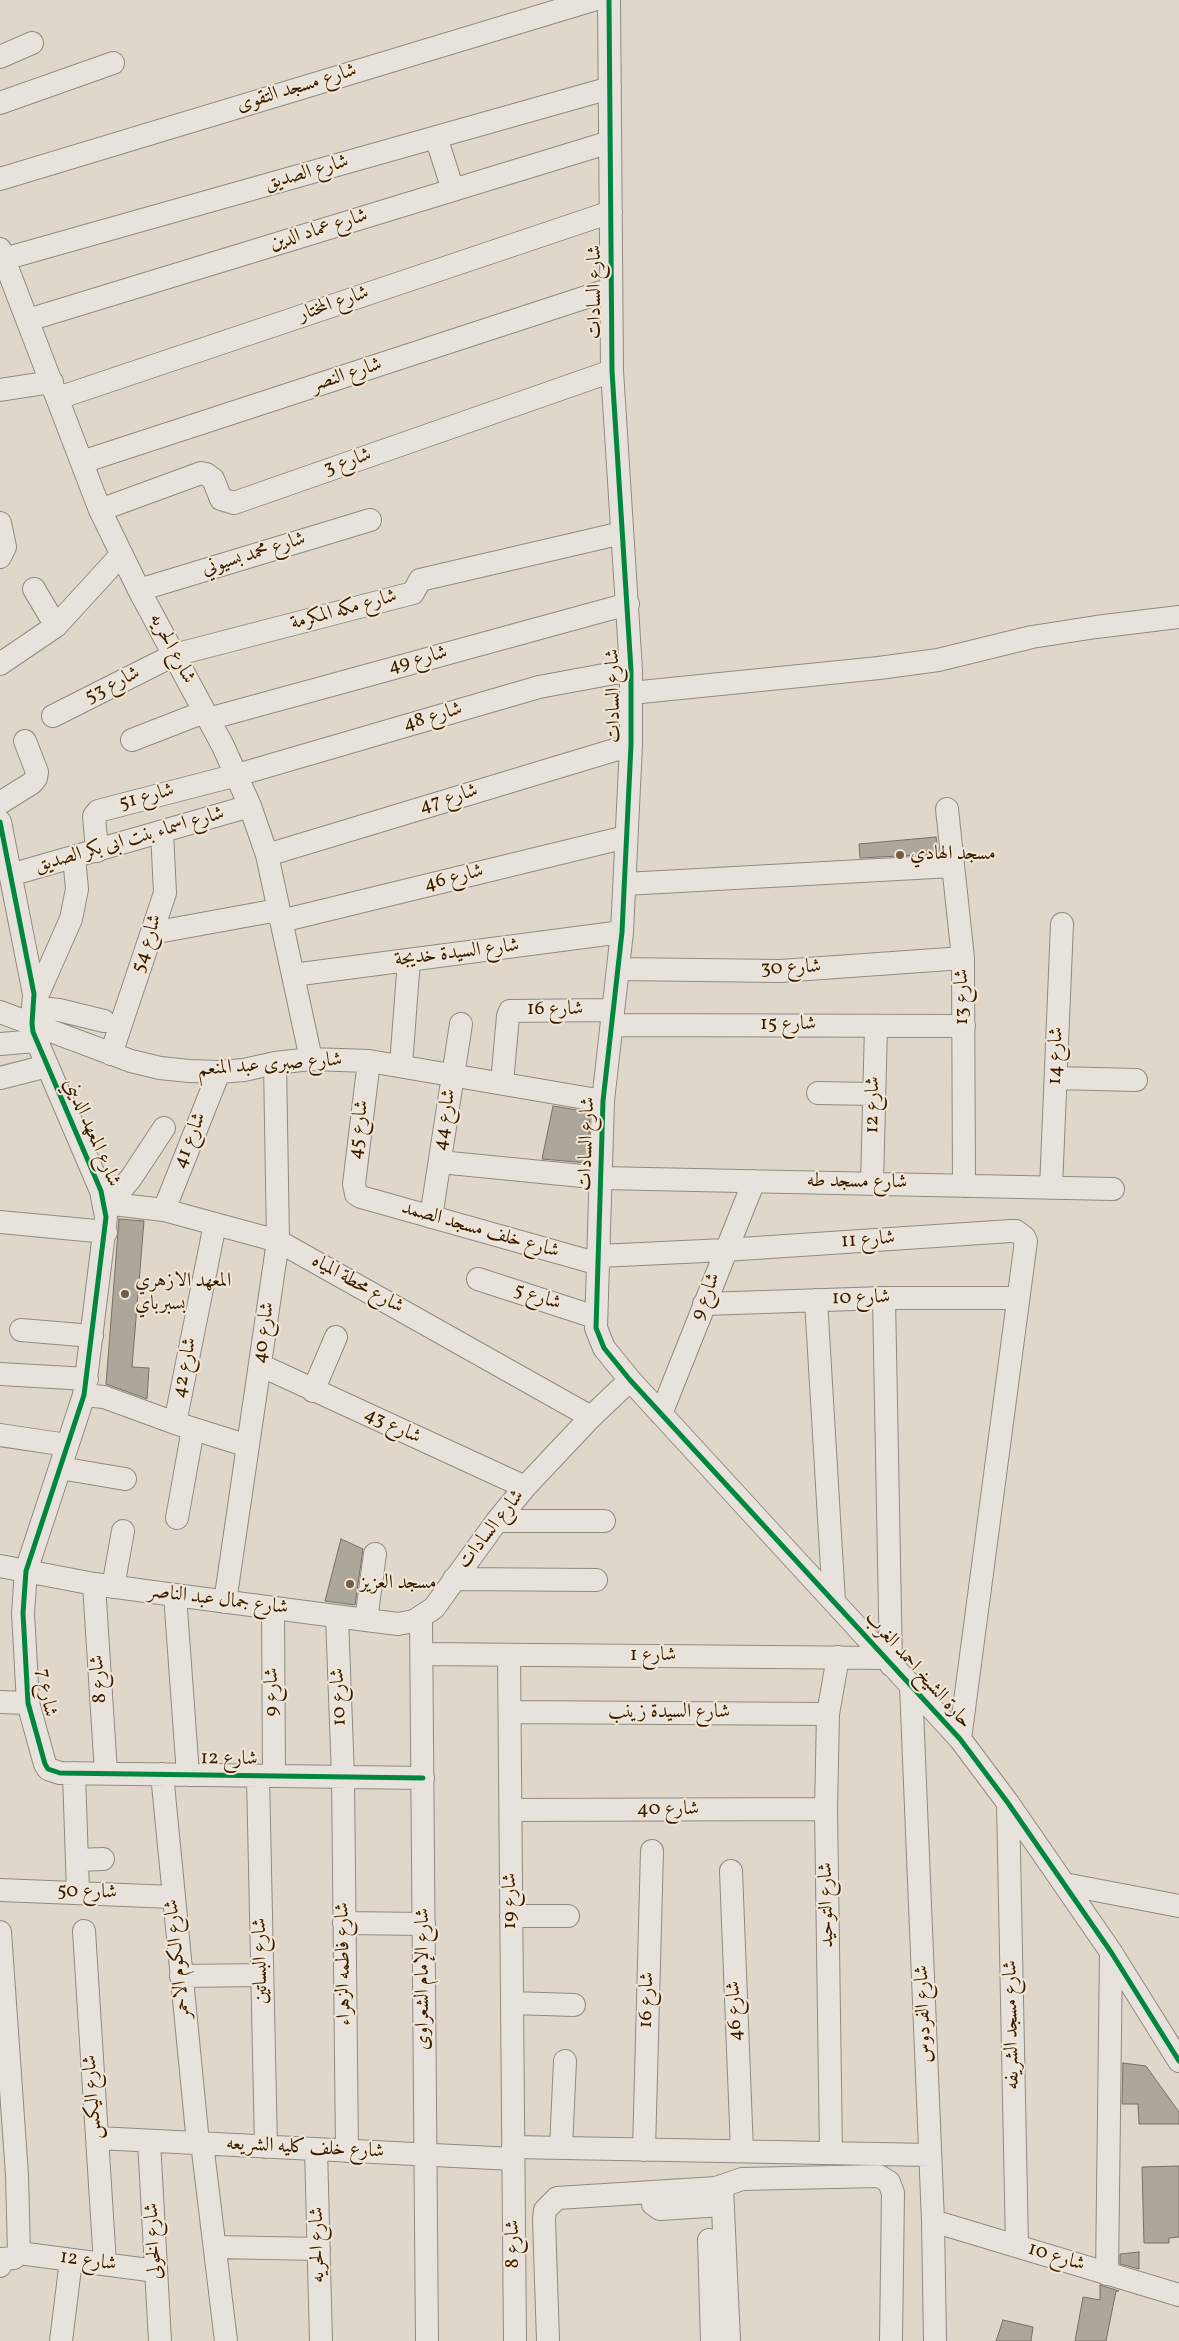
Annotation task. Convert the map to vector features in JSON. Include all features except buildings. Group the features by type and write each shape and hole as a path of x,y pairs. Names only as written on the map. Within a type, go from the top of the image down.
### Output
{"street":[{"name":"شارع مسجد التقوى","path":"0,179 593,0"},
{"name":"شارع السادات","path":"428,1613 497,1521 525,1488 591,1417 630,1380 604,1348 596,1328 595,1317 599,1260 603,1101 622,932 631,745 632,670 612,372 609,0"},
{"path":"0,58 32,43"},
{"path":"0,103 113,63"},
{"name":"شارع الصديق","path":"2,254 610,88"},
{"path":"436,137 453,190"},
{"name":"شارع عماد الدين","path":"28,320 610,142"},
{"name":"شارع المختار","path":"0,390 55,390 611,212"},
{"name":"شارع الحريه","path":"2,254 100,510 139,590 237,774 250,806 267,855 311,1059"},
{"name":"شارع النصر","path":"82,462 611,289"},
{"name":"شارع 3","path":"100,510 201,473 213,479 221,499 234,503 612,372"},
{"name":"شارع محمد بسيوني","path":"139,590 370,520"},
{"path":"0,523 5,547 0,557"},
{"name":"شارع مكه المكرمة","path":"174,655 413,592 420,580 622,533"},
{"path":"2,659 56,626 121,555"},
{"path":"34,589 56,626"},
{"name":"شارع 49","path":"132,740 206,715 628,604"},
{"path":"631,693 929,662 1032,637 1179,617"},
{"name":"شارع 53","path":"52,716 174,655"},
{"name":"شارع 48","path":"237,774 539,687 632,670"},
{"path":"0,803 32,783 36,778 37,772 25,742"},
{"name":"شارع 47","path":"267,855 631,745"},
{"name":"شارع 51","path":"96,851 94,819 98,811 237,774"},
{"name":"شارع اسماء بنت ابى بكر الصديق","path":"10,875 250,806"},
{"name":"شارع 13","path":"947,809 963,958 964,1186"},
{"name":"شارع المعهد الديني","path":"0,822 33,989 33,1020 47,1066 101,1191 104,1203 106,1232 86,1387 26,1571"},
{"name":"شارع 54","path":"111,1054 166,887 162,832"},
{"name":"شارع 46","path":"152,933 280,915 626,837"},
{"path":"33,1020 71,919 77,888 74,857"},
{"path":"624,884 952,866"},
{"name":"شارع 14","path":"1051,1188 1062,924"},
{"name":"شارع السيدة خديجة","path":"293,975 622,932"},
{"name":"شارع 30","path":"618,969 780,971 963,958"},
{"path":"401,1065 409,960"},
{"path":"0,1044 33,1020 60,1010 104,1021"},
{"name":"شارع 16","path":"502,1083 510,1011 613,1017"},
{"name":"شارع صبرى عبد المنعم","path":"0,1012 33,1020 111,1054 160,1068 219,1072 244,1070 275,1063 311,1059 369,1061 603,1101"},
{"name":"شارع 15","path":"613,1017 876,1026 964,1026"},
{"name":"شارع 44","path":"431,1217 461,1024"},
{"name":"شارع 12","path":"872,1184 876,1026"},
{"name":"شارع 45","path":"361,1197 354,1190 354,1184 369,1061"},
{"name":"شارع 40","path":"225,1602 278,1241 275,1063"},
{"path":"0,1078 47,1066"},
{"name":"شارع 41","path":"164,1210 219,1072"},
{"path":"1056,1078 1136,1080"},
{"path":"818,1093 874,1094"},
{"path":"104,1203 121,1190 131,1178 164,1128"},
{"name":"شارع مسجد طه","path":"440,1162 602,1178 1113,1189"},
{"name":"شارع 9","path":"661,1414 754,1181"},
{"name":"شارع خلف مسجد الصمد","path":"361,1197 599,1260 725,1250"},
{"name":"شارع محطة المياه","path":"104,1203 164,1210 278,1241 591,1417"},
{"path":"0,1222 106,1232"},
{"name":"شارع 42","path":"177,1518 184,1426 214,1224"},
{"name":"شارع 11","path":"725,1250 1011,1231 1021,1233 1026,1242 1018,1298"},
{"name":"شارع 5","path":"478,1279 595,1317"},
{"path":"884,1298 888,1661"},
{"name":"شارع 10","path":"704,1304 884,1298 1018,1298"},
{"path":"960,1739 1018,1298"},
{"path":"816,1300 834,1602"},
{"path":"20,1330 92,1336"},
{"path":"313,1391 336,1337"},
{"name":"شارع 43","path":"260,1365 525,1488"},
{"path":"0,1374 86,1387 104,1397 184,1426 248,1446"},
{"name":"حارة الشيخ احمد الغرب","path":"630,1380 960,1739 1008,1804 1111,1952 1179,2062"},
{"path":"0,1435 67,1446"},
{"path":"60,1468 125,1478"},
{"path":"497,1521 604,1521"},
{"name":"شارع 8","path":"106,1774 103,1586 123,1531"},
{"path":"366,1620 375,1554"},
{"name":"شارع جمال عبد الناصر","path":"0,1566 103,1586 398,1624 428,1613"},
{"name":"شارع 7","path":"26,1571 23,1613 28,1703 43,1759"},
{"path":"454,1579 596,1580"},
{"path":"175,1595 188,1775"},
{"name":"شارع 9","path":"266,1776 273,1608"},
{"name":"شارع الإمام الشعراوى","path":"427,2341 422,1654 428,1613"},
{"name":"شارع 10","path":"337,1617 343,1777"},
{"name":"شارع 1","path":"422,1654 838,1657 888,1661"},
{"name":"شارع 19","path":"509,1655 513,2153"},
{"name":"شارع التوحيد","path":"831,2153 826,1809 828,1714 838,1657"},
{"name":"شارع الفردوس","path":"911,1686 934,2221 936,2341"},
{"path":"0,1702 28,1703"},
{"name":"شارع السيدة زينب","path":"510,1712 828,1714"},
{"name":"شارع 12","path":"43,1759 48,1769 54,1772 74,1773 423,1778"},
{"path":"74,1773 78,1893"},
{"name":"شارع الكوم الاحمر","path":"162,1774 181,1976 200,2143 226,2341"},
{"name":"شارع البساتين","path":"266,1776 262,1975 266,2147"},
{"name":"شارع فاطمه الزهراء","path":"343,1777 347,2151"},
{"name":"شارع مسجد الشريفه","path":"1008,1804 1017,2246"},
{"name":"شارع 40","path":"510,1810 826,1809"},
{"name":"شارع 16","path":"644,2150 652,1851"},
{"path":"77,1860 103,1859"},
{"name":"شارع 46","path":"731,1871 742,2151"},
{"path":"1064,1884 1179,1906"},
{"name":"شارع 50","path":"0,1890 173,1897"},
{"path":"511,1916 568,1916"},
{"path":"344,1923 424,1924"},
{"name":"شارع اليكس","path":"84,1931 105,2264"},
{"path":"0,1932 8,2175 19,2253 14,2258 2,2259 0,2266"},
{"path":"1107,2274 1111,1952"},
{"path":"181,1976 262,1975"},
{"path":"512,2004 574,2005"},
{"path":"561,2148 565,2061"},
{"name":"شارع خلف كليه الشريعه","path":"97,2138 426,2155 513,2153 561,2148 930,2155"},
{"name":"شارع الخولى","path":"149,2141 160,2341"},
{"name":"شارع الحريه","path":"316,2150 321,2341"},
{"name":"شارع 8","path":"513,2153 515,2341"},
{"path":"548,2341 544,2219 550,2203 558,2198 652,2192 653,2204 657,2208 716,2197 742,2179 879,2176 889,2182 893,2193 892,2341"},
{"path":"712,2341 716,2197"},
{"path":"716,2197 729,2341"},
{"name":"شارع 10","path":"934,2221 1179,2295"},
{"path":"215,2247 319,2249"},
{"name":"شارع 12","path":"19,2253 156,2271"},
{"path":"61,2341 71,2260"}],"cycle path":[{"path":"609,0 612,371 631,670 631,745 622,932 603,1101 596,1328 604,1348 630,1380 960,1739 1008,1803 1111,1952 1179,2061"},
{"path":"0,822 34,994 33,1032 101,1191 106,1217 84,1395 26,1571 23,1613 28,1703 45,1764 48,1769 60,1773 423,1778"}],"place":[{"name":"مسجد الهادي","path":"900,855"},
{"name":"المعهد الازهري بسبرباي","path":"125,1294"},
{"name":"مسجد العزيز","path":"350,1584"}]}
